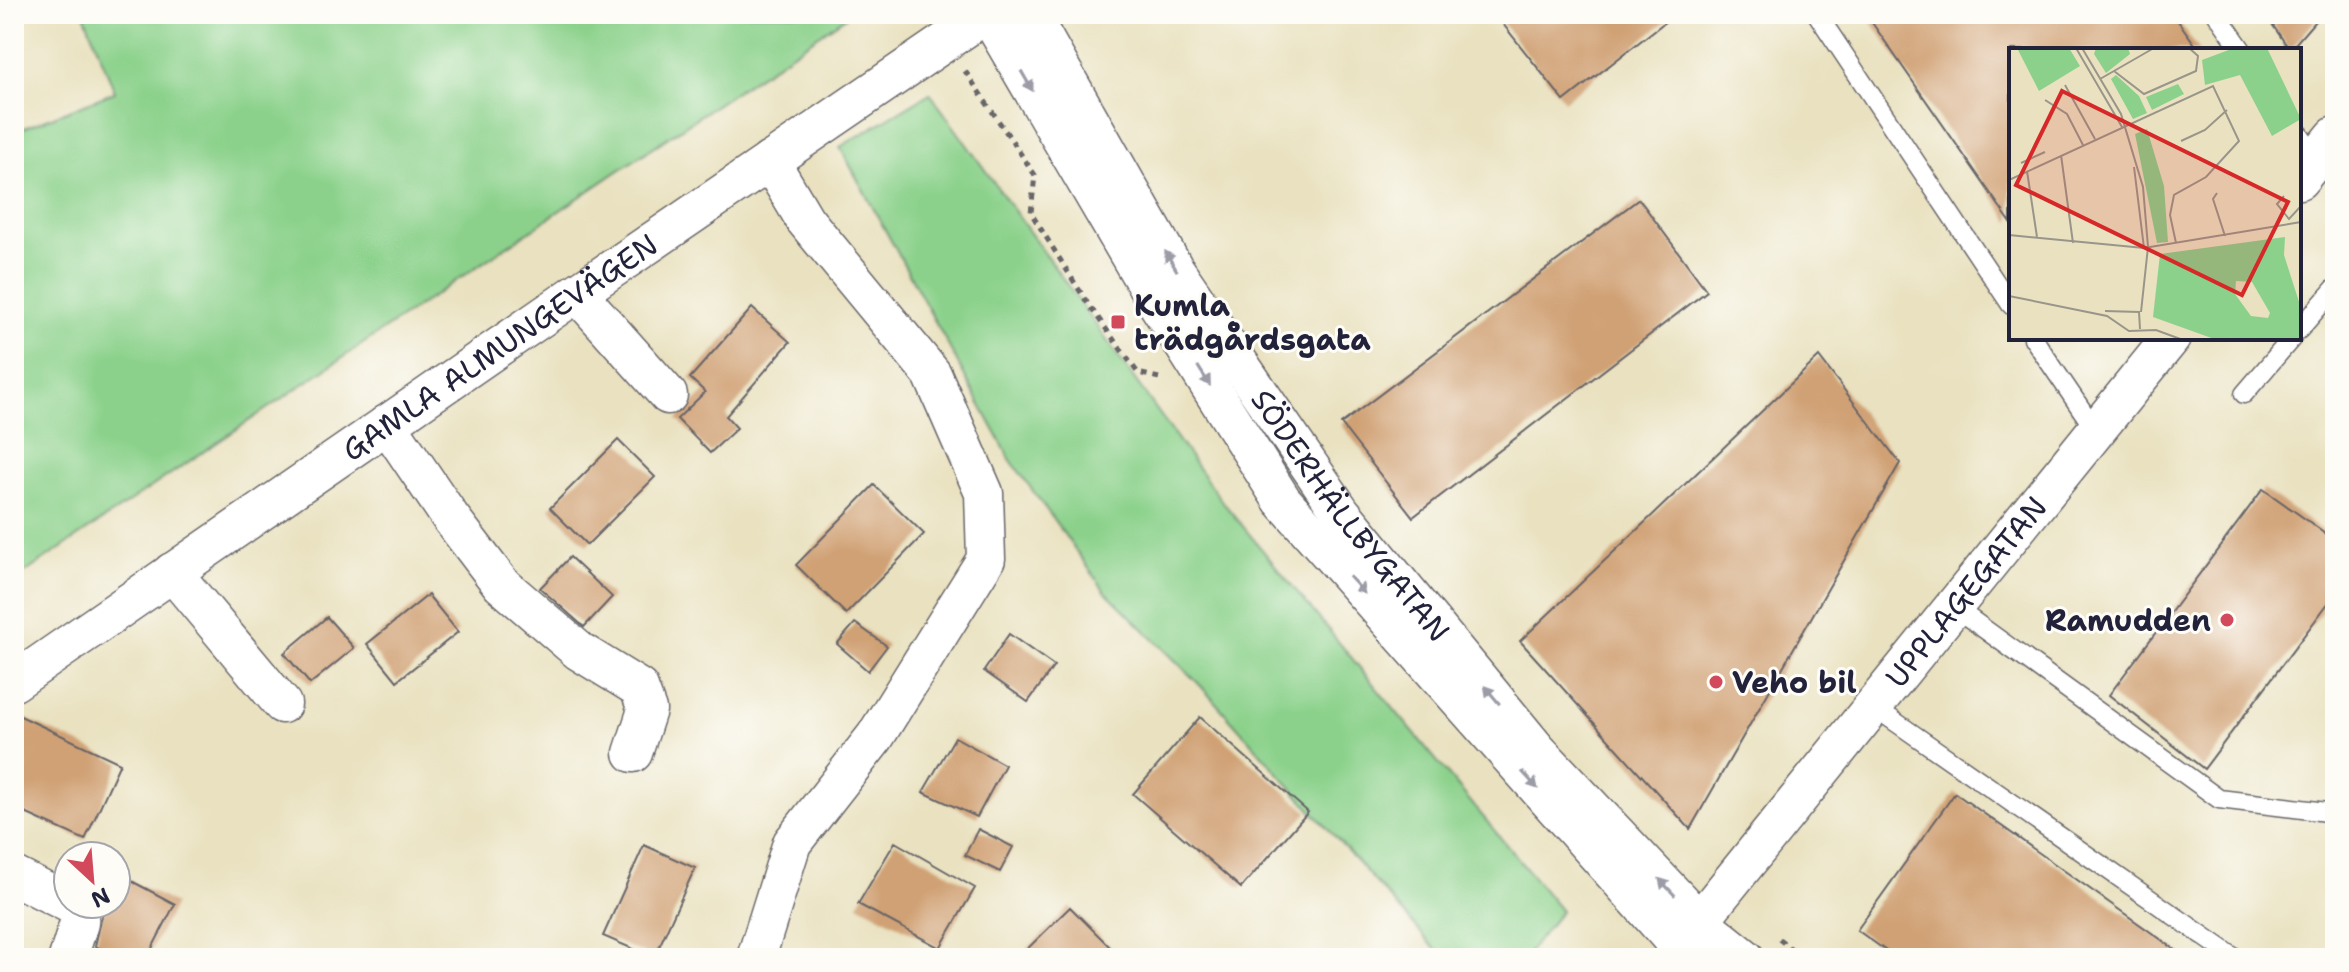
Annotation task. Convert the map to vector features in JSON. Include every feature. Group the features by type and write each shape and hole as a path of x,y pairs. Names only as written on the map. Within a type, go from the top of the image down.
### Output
{"street":[{"name":"GAMLA ALMUNGEVÄGEN","path":"14,682 987,14"},
{"name":"SÖDERHÄLLBYGATAN","path":"987,14 1157,303 1282,500 1685,946 1745,958"},
{"name":"SÖDERHÄLLBYGATAN","path":"1030,14 1174,268 1341,512 1537,750 1685,946"},
{"path":"756,958 792,843 875,737 986,559 984,493 932,374 805,220 770,161"},
{"path":"577,293 668,395"},
{"name":"UPPLAGEGATAN","path":"1685,946 2169,340"},
{"path":"387,424 450,517 501,584 579,651 639,688 647,710 633,753"},
{"path":"172,572 282,704"},
{"path":"14,876 52,895"},
{"path":"68,958 79,920"}],"lane":[{"path":"1817,14 2009,302"},
{"path":"2217,14 2241,48"},
{"path":"2301,328 2335,288"},
{"path":"2034,340 2096,431"},
{"path":"2244,394 2290,340"},
{"path":"1954,607 2219,799 2335,813"},
{"path":"1874,707 2235,958"}],"path":[{"path":"1778,938 1803,958"}],"green space":[{"path":"84,14 850,14 14,580 14,132 115,92"},
{"path":"930,93 1221,500 1561,911 1524,958 1443,958 1200,685 1105,591 1010,459 840,147"}],"building":[{"path":"1495,14 1675,14 1564,101"},
{"path":"1866,14 2173,14 2198,48 2009,48 2009,220"},
{"path":"2265,14 2321,14 2292,48 2289,48"},
{"path":"1639,199 1707,291 1413,517 1341,424"},
{"path":"752,308 790,342 726,416 737,428 710,453 677,419 705,392 690,378"},
{"path":"1819,357 1900,463 1690,829 1520,641"},
{"path":"618,440 655,477 587,545 550,508"},
{"path":"874,485 924,534 846,614 796,565"},
{"path":"2263,489 2335,540 2335,594 2204,769 2109,695"},
{"path":"570,557 612,597 584,627 540,588"},
{"path":"428,595 458,632 397,681 367,644"},
{"path":"327,617 354,648 310,684 284,653"},
{"path":"855,623 887,646 868,671 837,644"},
{"path":"1009,634 1054,666 1028,702 984,671"},
{"path":"14,713 120,763 85,840 14,808"},
{"path":"1200,717 1308,812 1241,888 1133,794"},
{"path":"955,737 1005,765 977,817 923,792"},
{"path":"1955,793 2187,958 1896,958 1857,930"},
{"path":"978,829 1013,847 1000,872 965,855"},
{"path":"895,842 975,888 940,948 858,904"},
{"path":"644,845 695,868 654,958 603,936"},
{"path":"132,881 175,904 147,958 118,958 95,946 101,920 132,920"},
{"path":"1070,907 1121,958 1018,958"}],"place":[{"name":"Kumla trädgårdsgata","path":"1118,322"},
{"name":"Ramudden","path":"2227,620"},
{"name":"Veho bil","path":"1716,682"}]}
